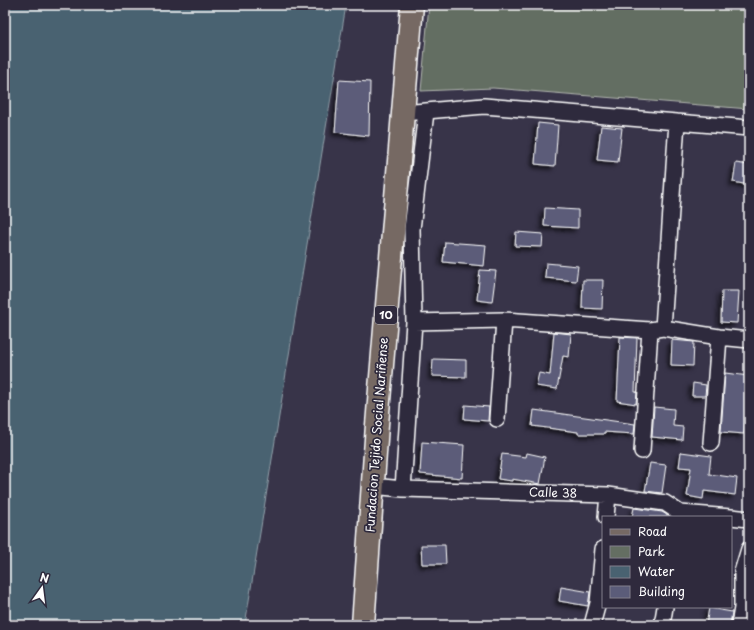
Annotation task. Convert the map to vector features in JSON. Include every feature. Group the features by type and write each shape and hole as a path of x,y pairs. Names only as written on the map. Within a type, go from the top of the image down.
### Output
{"main road":[{"name":"Fundacion Tejido Social Nariñense","path":"363,625 372,486 412,5"}],"street":[{"path":"403,113 484,106 749,128"},
{"path":"403,489 414,322 412,229 426,112"},
{"path":"642,451 677,122"},
{"path":"414,322 504,320 656,329 749,340"},
{"path":"497,419 504,320"},
{"path":"711,443 719,337"},
{"name":"Calle 38","path":"372,486 403,489 608,495 665,503 680,515 706,516"},
{"path":"606,516 608,495"},
{"name":"Calle 38","path":"732,517 749,519"},
{"path":"740,625 742,608 742,572 749,549"},
{"path":"592,625 598,603 602,560"},
{"path":"662,625 665,608"}],"green space":[{"path":"429,5 749,5 749,109 493,88 421,91"}],"water":[{"path":"5,5 346,5 245,625 5,625"}],"building":[{"path":"339,80 370,82 369,136 335,132"},
{"path":"538,123 558,125 555,166 535,164"},
{"path":"601,126 622,128 618,162 597,160"},
{"path":"736,163 749,165 749,185 733,182"},
{"path":"545,208 578,210 578,228 544,226"},
{"path":"516,232 543,234 542,247 515,246"},
{"path":"445,242 486,245 484,266 443,262"},
{"path":"546,263 578,266 576,281 545,278"},
{"path":"480,270 496,271 492,302 477,300"},
{"path":"583,280 603,280 602,309 582,308"},
{"path":"722,291 739,291 737,323 721,322"},
{"path":"554,332 571,334 569,357 563,356 557,389 536,386 539,373 550,375"},
{"path":"620,337 637,338 636,404 617,401"},
{"path":"672,340 694,342 693,366 671,365"},
{"path":"433,359 466,360 466,377 432,376"},
{"path":"725,373 749,376 749,392 744,434 721,432"},
{"path":"693,383 706,385 705,396 692,396"},
{"path":"465,405 489,407 488,421 464,419"},
{"path":"654,407 674,409 673,426 683,427 682,440 652,437"},
{"path":"534,410 635,424 634,434 604,432 604,434 578,434 578,432 532,426"},
{"path":"422,442 464,445 462,478 420,474"},
{"path":"681,452 711,456 709,474 737,478 735,495 704,491 703,499 687,496 691,468 679,467"},
{"path":"527,453 545,457 540,484 512,479 512,481 498,479 502,454 526,457"},
{"path":"650,463 666,465 662,493 645,491"},
{"path":"634,508 662,512 667,515 667,516 632,516"},
{"path":"421,545 445,545 446,564 422,564"},
{"path":"561,587 590,592 588,606 559,601"},
{"path":"709,608 732,612 730,625 706,625"}]}
